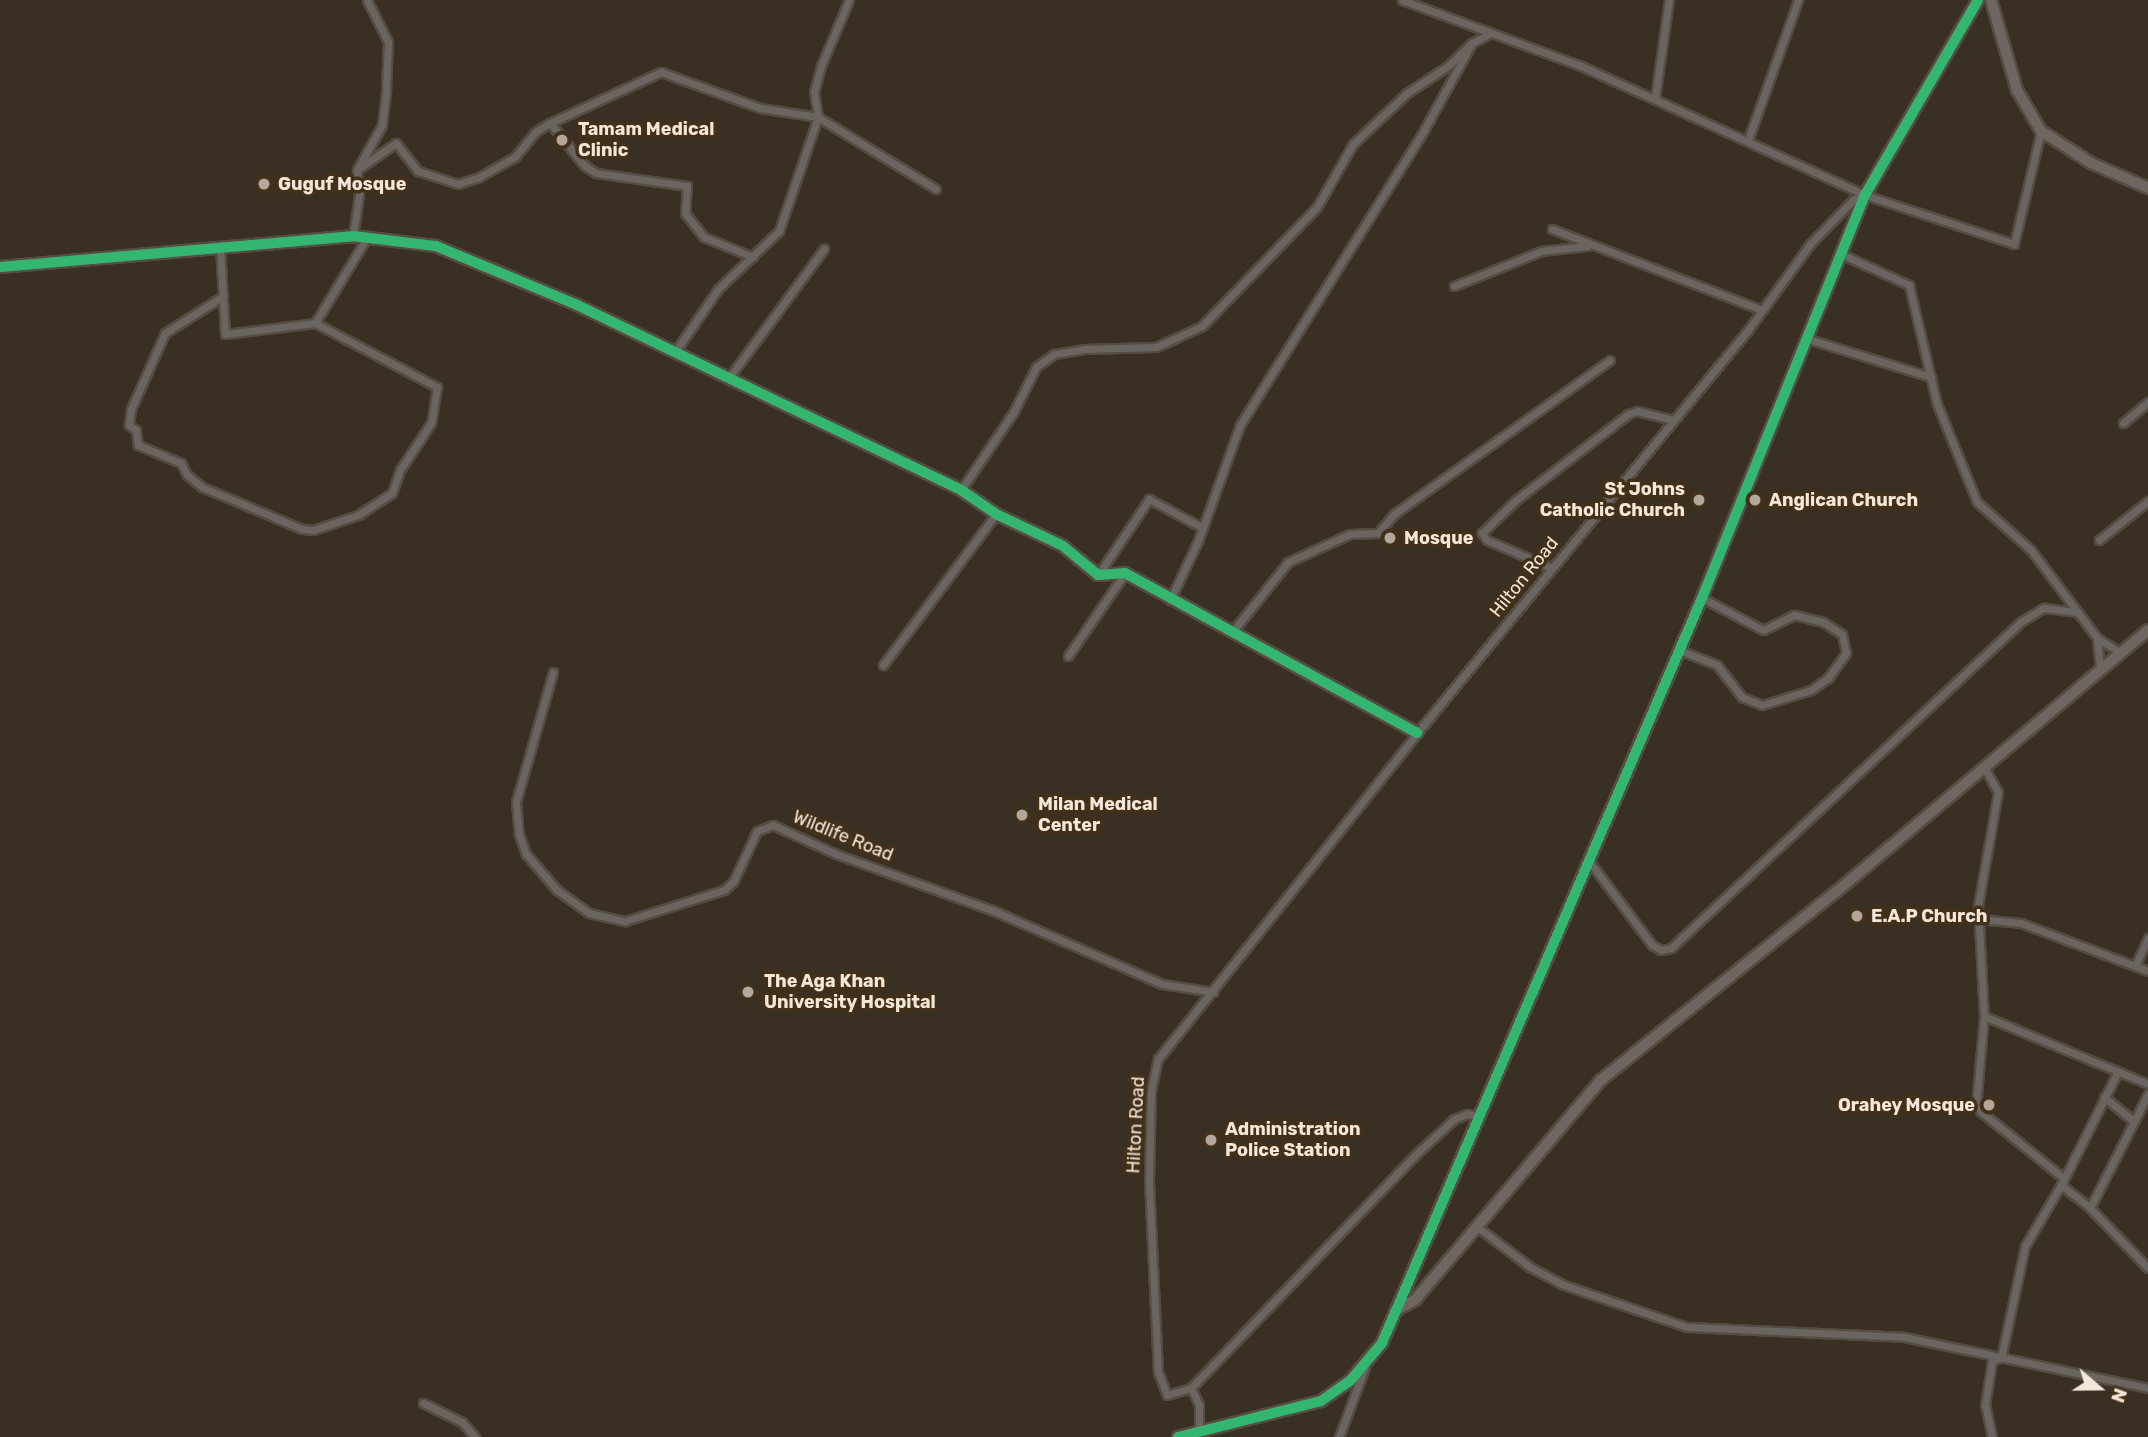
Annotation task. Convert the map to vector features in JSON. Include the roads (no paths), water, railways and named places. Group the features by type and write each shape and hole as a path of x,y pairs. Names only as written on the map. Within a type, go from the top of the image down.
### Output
{"street":[{"path":"353,236 359,195 357,170 365,148 382,124 386,90 388,42 367,0"},
{"path":"675,352 718,289 779,231 818,117 814,92 849,0"},
{"path":"1402,0 1487,35 1581,66 1864,195 2014,244 2041,131"},
{"path":"1655,98 1669,0"},
{"path":"1748,140 1798,0"},
{"path":"1178,1437 1321,1401 1366,1363 1382,1343 1702,598 1864,195 1978,0"},
{"path":"1990,0 2017,90 2041,131 2091,163 2148,188"},
{"path":"961,490 1013,413 1036,367 1054,354 1084,349 1156,347 1202,326 1317,206 1353,144 1407,93 1448,66 1472,43 1487,35"},
{"path":"1169,600 1203,528 1240,425 1424,130 1472,43"},
{"path":"357,170 396,143 418,172 458,184 501,166 550,123 661,72 760,108 818,117 936,189"},
{"path":"550,123 584,165 597,173 687,187 685,213 704,237 754,257"},
{"name":"Hilton Road","path":"1191,1388 1167,1395 1158,1372 1149,1180 1151,1091 1158,1059 1417,733 1762,310 1810,244 1853,200 1864,195"},
{"path":"1552,229 1762,310"},
{"path":"0,267 353,236 436,247 675,352 961,490 996,514 1063,546 1098,575 1125,573 1169,600 1233,631 1417,733"},
{"path":"315,323 366,239"},
{"path":"1454,286 1541,251 1578,245 1598,248"},
{"path":"220,247 223,296 225,334 315,323 383,361 419,374 437,387 439,394 431,423 400,470 392,493 358,515 313,530 202,487 187,475 181,463 138,445 136,430 129,425 135,396 165,333 223,296"},
{"path":"728,379 824,249"},
{"path":"1841,254 1909,285 1947,432 1977,502 2031,550 2097,638 2119,652"},
{"path":"1808,339 1931,377"},
{"path":"1233,631 1288,562 1350,534 1378,533 1394,514 1610,360"},
{"path":"2123,423 2148,402"},
{"path":"1552,568 1488,540 1482,533 1516,500 1629,414 1637,411 1673,420"},
{"path":"1098,575 1149,499 1203,528"},
{"path":"2099,540 2148,500"},
{"path":"883,665 996,514"},
{"path":"1069,656 1125,573"},
{"path":"1679,650 1717,665 1742,697 1762,705 1811,690 1828,678 1846,653 1842,634 1822,622 1794,615 1763,630 1702,598"},
{"path":"1589,861 1652,944 1661,950 1671,948 2022,621 2043,608 2078,612"},
{"path":"1398,1308 1415,1300 1601,1080 1984,768 2100,666 2148,630"},
{"path":"2097,638 2100,666"},
{"name":"Wildlife Road","path":"553,672 516,802 519,834 526,854 557,890 589,913 625,921 724,890 733,882 757,831 773,825 836,854 994,911 1162,984 1213,992"},
{"path":"1984,768 1998,792 1978,919 1984,1016 1977,1094 1980,1111 2062,1181 2148,1268"},
{"path":"1978,919 2021,923 2148,971"},
{"path":"2135,966 2148,938"},
{"path":"1984,1016 2148,1084"},
{"path":"2001,1358 2025,1246 2062,1181 2118,1070"},
{"path":"2090,1208 2148,1094"},
{"path":"2104,1097 2134,1121"},
{"path":"1199,1432 1199,1405 1191,1388 1415,1155 1454,1119 1466,1114 1480,1116"},
{"path":"1476,1226 1520,1261 1564,1286 1687,1327 1904,1337 2148,1388"},
{"path":"1992,1437 1986,1405 1992,1361 2001,1358"},
{"path":"1339,1437 1366,1363"},
{"path":"423,1403 462,1422 475,1437"}],"place":[{"name":"Tamam Medical Clinic","path":"562,140"},
{"name":"Guguf Mosque","path":"264,184"},
{"name":"St Johns Catholic Church","path":"1699,500"},
{"name":"Anglican Church","path":"1755,500"},
{"name":"Mosque","path":"1390,538"},
{"name":"Milan Medical Center","path":"1022,815"},
{"name":"E.A.P Church","path":"1857,916"},
{"name":"The Aga Khan University Hospital","path":"748,992"},
{"name":"Orahey Mosque","path":"1989,1105"},
{"name":"Administration Police Station","path":"1211,1140"}]}
